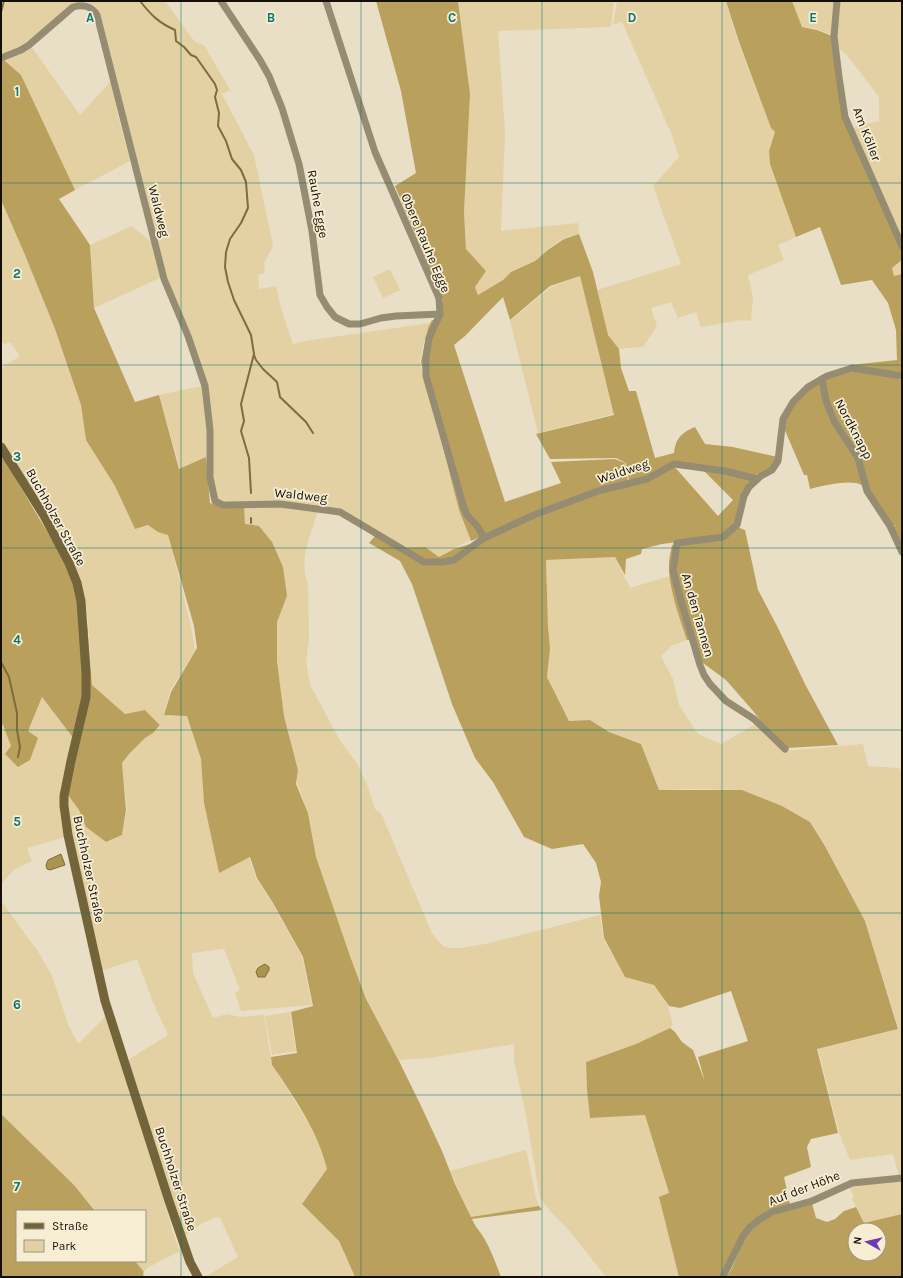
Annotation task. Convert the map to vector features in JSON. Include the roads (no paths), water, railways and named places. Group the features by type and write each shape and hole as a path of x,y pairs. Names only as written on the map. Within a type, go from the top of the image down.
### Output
{"street":[{"name":"Rauhe Egge","path":"222,1 269,76 282,108 300,170 312,231 320,295 327,307 335,317 349,324 360,324 381,318 396,316 440,314"},
{"name":"Obere Rauhe Egge","path":"326,1 375,152 438,298 440,314 429,338 426,358 426,376 464,508 467,515 478,527 484,538"},
{"name":"Am Köller","path":"837,1 834,36 838,77 846,117 902,246"},
{"name":"Waldweg","path":"1,58 29,45 73,7 78,5 88,6 95,11 97,15 164,279 188,336 205,386 209,419 210,476 215,501 223,505 267,503 340,512 424,562 454,560 484,538 534,515 615,486 647,479 674,464 725,471 757,479"},
{"path":"757,479 772,470 778,461 783,419 793,402 808,388 822,379 852,368 902,376"},
{"name":"Nordknapp","path":"822,379 826,402 834,421 858,458 867,490 890,526 902,552"},
{"name":"Buchholzer Straße","path":"1,447 46,520 69,563 77,583 81,601 86,673 86,697 64,796 65,818 105,1001 169,1201 190,1262 198,1277"},
{"name":"An den Tannen","path":"757,479 747,491 737,525 723,537 676,543 673,571 700,665 707,680 726,701 754,719 785,749"},
{"name":"Auf der Höhe","path":"723,1277 743,1236 750,1227 772,1212 812,1201 852,1183 902,1178"}],"waterway":[{"path":"1,12 4,1"},
{"path":"140,1 156,18 175,30 176,41 191,55 196,57 215,84 217,90 215,97 219,113 218,126 226,141 232,159 241,170 246,182 248,208 241,223 230,239 226,252 225,267 234,300 251,335 254,354 241,404 244,421 241,431 249,458 251,493"},
{"path":"254,355 263,369 277,382 280,397 306,422 313,433"},
{"path":"251,518 251,523"},
{"path":"1,662 9,677 17,713 17,730 20,747 18,757"}]}
